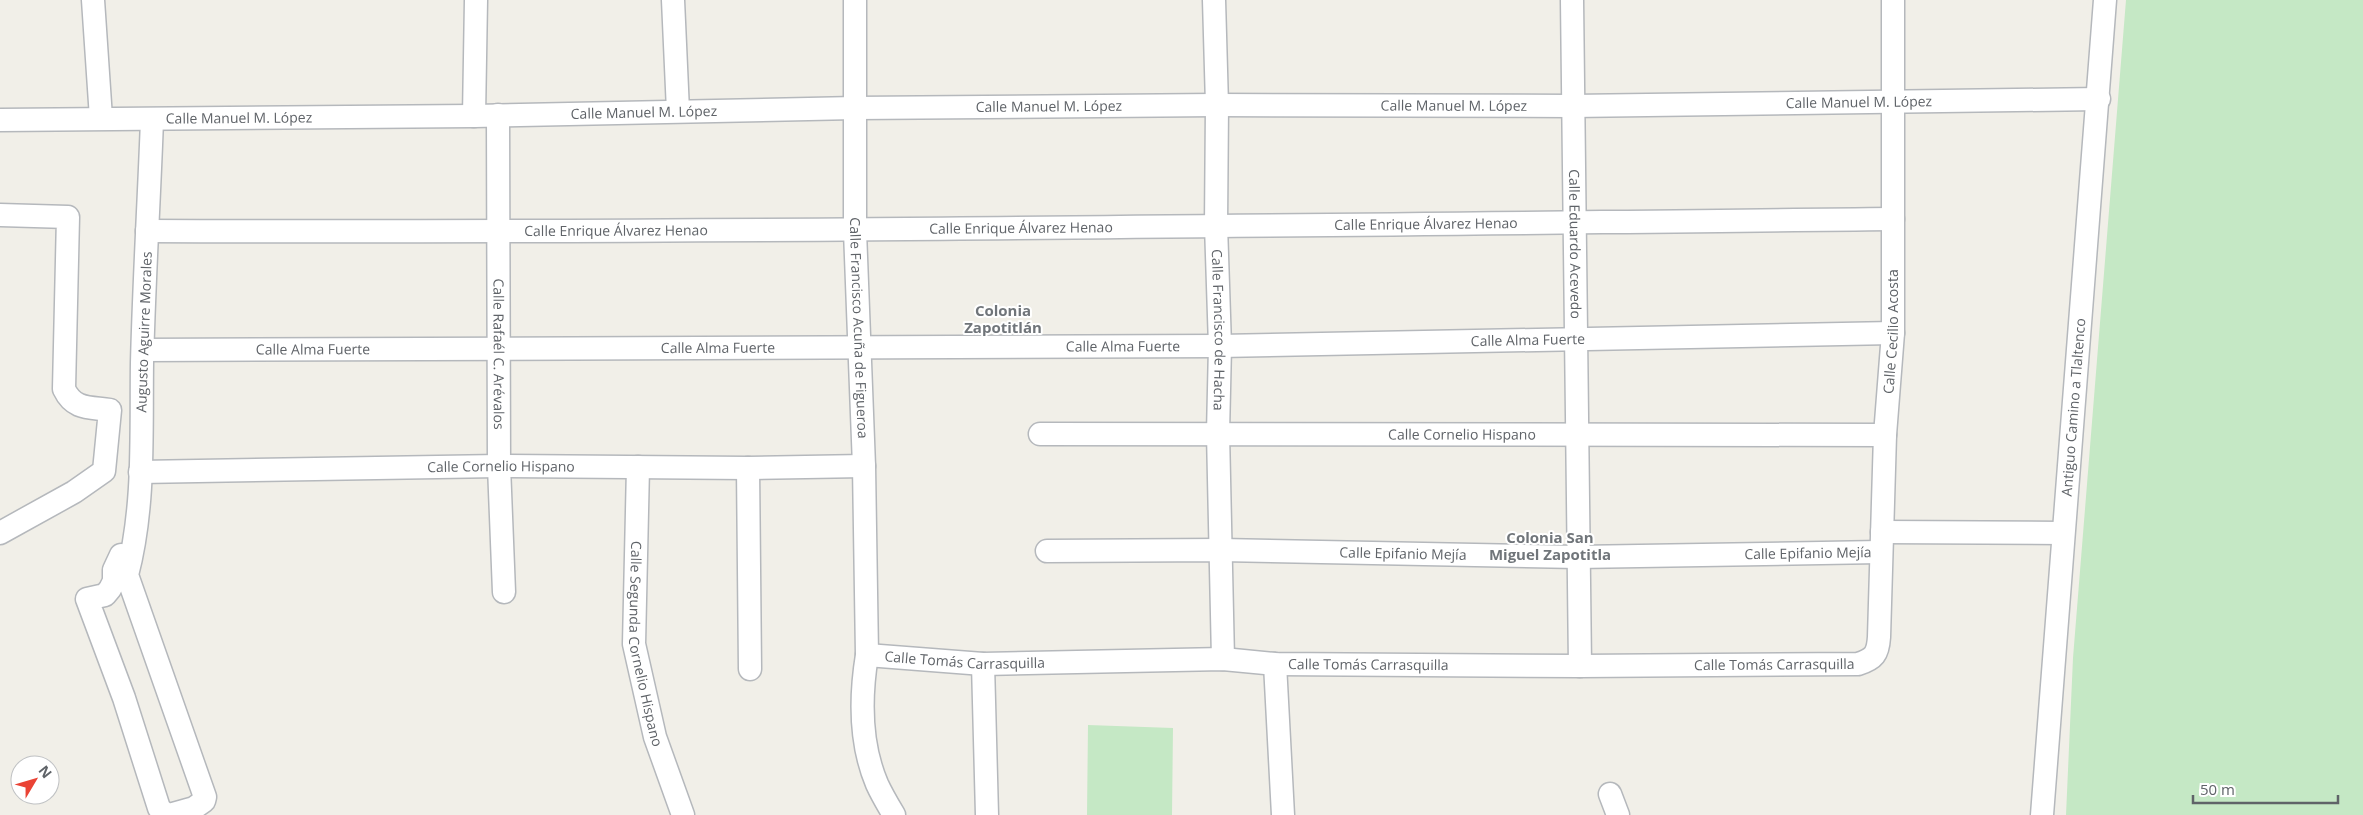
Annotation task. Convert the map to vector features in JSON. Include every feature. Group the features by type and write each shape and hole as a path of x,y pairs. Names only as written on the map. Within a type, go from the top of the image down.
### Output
{"street":[{"path":"93,0 101,118"},
{"path":"474,116 476,0"},
{"path":"673,0 678,111"},
{"name":"Calle Francisco Acuña de Figueroa","path":"855,0 855,231 864,466 867,655 863,680 862,724 877,784 894,815"},
{"name":"Calle Francisco de Hacha","path":"1214,0 1217,106 1216,225 1220,346 1218,433 1223,660"},
{"name":"Calle Eduardo Acevedo","path":"1572,0 1580,666"},
{"name":"Calle Cecilio Acosta","path":"1872,660 1878,651 1885,435 1893,333 1893,0"},
{"name":"Antiguo Camino a Tlaltenco","path":"2042,815 2099,99 2105,0"},
{"name":"Calle Manuel M. López","path":"0,120 474,116 855,108 1572,106 2099,99"},
{"name":"Calle Rafaél C. Arévalos","path":"498,115 499,466 504,592"},
{"name":"Augusto Aguirre Morales","path":"152,120 142,350 140,472 135,544 127,575 205,797 204,802 194,808 168,815"},
{"path":"0,215 68,217 64,389 69,399 77,406 110,410 104,472 74,492 0,533"},
{"name":"Calle Enrique Álvarez Henao","path":"147,231 855,231 1216,225 1893,220"},
{"name":"Calle Alma Fuerte","path":"142,350 498,347 1220,346 1893,333"},
{"name":"Calle Cornelio Hispano","path":"1040,434 1885,435"},
{"name":"Calle Cornelio Hispano","path":"140,472 499,466 748,468 864,466"},
{"name":"Calle Segunda Cornelio Hispano","path":"638,466 634,644 655,737 683,815"},
{"path":"748,468 750,669"},
{"name":"Calle Epifanio Mejía","path":"1047,551 1221,550 1578,556 2063,533"},
{"path":"135,544 123,551 114,570 114,581 110,589 104,595 87,598 124,698 159,808 168,815"},
{"name":"Calle Tomás Carrasquilla","path":"867,655 983,664 1223,660 1275,664 1580,666 1858,664 1872,660"},
{"path":"983,664 987,815"},
{"path":"1275,664 1283,815"}],"green space":[{"path":"2126,0 2363,0 2363,815 2066,815 2073,658"},
{"path":"1088,725 1173,728 1172,815 1087,815"}],"district":[{"name":"Colonia Zapotitlán","path":"1003,320"},
{"name":"Colonia San Miguel Zapotitla","path":"1550,546"}]}
